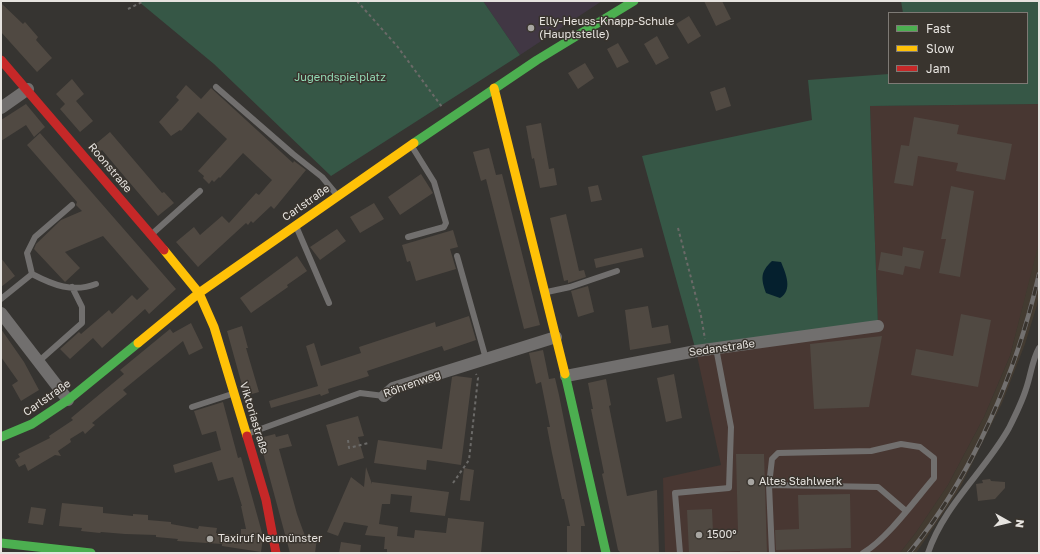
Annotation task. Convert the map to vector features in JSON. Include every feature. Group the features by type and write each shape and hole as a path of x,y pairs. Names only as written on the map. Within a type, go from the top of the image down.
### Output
{"street":[{"name":"Carlstraße","path":"1,437 32,424 68,400 198,293 450,117 634,1"},
{"name":"Roonstraße","path":"1,60 28,89 151,234 198,293"},
{"path":"494,88 546,292 606,553"},
{"path":"1,108 28,89"},
{"name":"Viktoriastraße","path":"198,293 214,327 266,500 276,553"},
{"path":"1,312 68,400"},
{"name":"Sedanstraße","path":"566,376 712,349 878,326"},
{"name":"Röhrenweg","path":"384,396 393,388 556,337"},
{"path":"1,543 90,553"}],"lane":[{"path":"216,87 293,154 322,177 338,196"},
{"path":"408,237 444,227 446,223 434,182 411,145"},
{"path":"151,234 200,191"},
{"path":"32,274 28,253 35,237 72,205"},
{"path":"295,224 329,303"},
{"path":"457,256 486,359"},
{"path":"546,292 570,287 617,271"},
{"path":"32,274 51,284 83,289 96,284"},
{"path":"1,300 32,274"},
{"path":"38,362 82,324 82,307 72,287"},
{"path":"928,553 930,545 954,502 994,452 1009,427 1026,389 1039,348"},
{"path":"680,553 675,493 728,488 731,427 712,349"},
{"name":"Röhrenweg","path":"246,434 360,393 384,396"},
{"path":"192,407 234,394"},
{"path":"772,553 769,485 772,459 778,453 872,451 901,444 920,447 934,458 934,478 883,537 863,553"},
{"path":"769,485 878,487 906,511"}],"path":[{"path":"128,9 144,1"},
{"path":"357,1 398,46 450,117"},
{"path":"678,228 712,349"},
{"path":"453,483 469,460 478,378 472,363"},
{"path":"348,440 349,448 368,443"}],"shaded area":[{"name":"Elly-Heuss-Knapp-Schule (Hauptstelle)","path":"483,1 602,1 520,55"},
{"path":"1039,104 1038,249 1010,356 984,417 948,485 917,531 900,553 665,553 663,478 721,465 696,351 878,326 870,106"},
{"path":"1039,242 1039,294 1037,305 1025,344 1002,403 960,488 916,553 900,553 917,531 948,485 984,417 1010,356"}],"green space":[{"name":"Jugendspielplatz","path":"138,1 483,1 520,55 331,176 214,64"},
{"path":"901,1 1039,1 1039,104 870,106 878,326 696,351 642,156 812,120 808,80 888,74 888,84 1028,84 1028,12 903,12"}],"water":[{"path":"772,261 781,262 786,277 786,291 780,298 766,293 763,284 765,269"}],"building":[{"path":"704,1 722,1 731,19 716,26"},
{"path":"1,3 23,24 25,22 38,37 36,40 52,58 37,72 1,32"},
{"path":"689,16 701,36 688,44 676,24"},
{"path":"657,36 669,58 656,65 644,44"},
{"path":"618,43 629,62 617,68 607,49"},
{"path":"585,63 594,78 578,89 568,73"},
{"path":"72,79 84,94 76,101 93,121 80,132 60,109 65,104 56,94"},
{"path":"186,85 201,99 211,88 293,163 294,161 306,170 274,209 271,206 253,223 251,221 248,225 246,223 198,267 176,242 194,227 200,235 222,216 229,223 256,193 259,195 272,180 243,153 220,178 219,177 214,182 212,180 209,184 203,178 204,176 198,171 227,139 198,112 181,131 180,130 171,136 159,122 179,100 176,97"},
{"path":"725,87 731,106 716,111 710,92"},
{"path":"26,104 45,127 34,137 26,125 1,141 1,120"},
{"path":"914,117 959,125 957,134 1012,144 1005,180 956,171 958,163 918,156 913,186 894,183 901,145 909,146"},
{"path":"541,123 549,169 554,168 557,185 540,188 534,158 532,159 526,126"},
{"path":"110,132 162,193 164,192 174,203 158,216 102,150 98,153 92,147"},
{"path":"40,133 176,289 149,314 145,309 102,348 93,338 70,359 60,349 79,332 81,334 109,310 112,314 132,295 137,300 149,289 103,236 65,252 80,268 65,282 34,249 36,244 61,220 82,211 76,205 77,202 27,145"},
{"path":"489,148 496,175 502,174 540,325 524,329 486,179 481,181 473,152"},
{"path":"421,174 433,193 400,215 388,197"},
{"path":"598,185 602,200 591,202 588,187"},
{"path":"951,186 974,191 960,277 939,273 946,239 941,239"},
{"path":"374,203 384,219 360,233 350,217"},
{"path":"566,214 579,271 584,270 586,277 568,283 568,280 564,281 550,218"},
{"path":"337,229 346,241 320,260 310,247"},
{"path":"453,230 458,247 450,249 456,269 416,281 410,261 407,262 402,245"},
{"path":"903,247 924,251 920,269 905,266 903,275 878,270 881,252 902,256"},
{"path":"642,248 644,257 596,268 594,259"},
{"path":"297,256 307,271 287,285 288,287 251,313 240,298"},
{"path":"1,258 15,276 1,287"},
{"path":"588,286 594,312 578,317 571,291"},
{"path":"648,306 652,328 668,325 671,343 630,350 625,310"},
{"path":"961,314 991,320 978,387 911,375 916,349 953,356"},
{"path":"469,316 476,340 444,351 442,346 367,371 369,376 328,389 329,393 321,396 320,394 271,408 269,401 318,386 306,346 314,343 321,366 361,353 359,347 435,322 436,327"},
{"path":"191,323 203,348 189,355 183,341 123,390 127,394 92,423 95,425 85,434 83,431 70,439 71,442 58,451 61,456 55,455 28,471 25,464 19,467 15,460 20,457 18,454 50,438 49,436 73,420 71,418 124,374 120,370 170,329 173,333"},
{"path":"242,326 248,348 246,348 259,392 245,396 227,331"},
{"path":"1,329 24,362 39,390 21,401 12,385 18,381 1,357"},
{"path":"882,336 869,407 814,409 810,344"},
{"path":"543,350 549,379 555,378 585,526 581,526 581,553 567,553 567,526 570,526 564,499 562,499 552,453 547,427 550,427 541,382 536,384 529,353"},
{"path":"674,374 682,418 666,422 657,378"},
{"path":"452,377 472,378 461,465 427,460 426,470 374,463 378,440 442,449"},
{"path":"606,379 611,405 609,406 627,496 657,490 659,553 621,553 618,550 602,474 604,473 591,409 593,409 588,383"},
{"path":"223,402 238,458 241,457 261,529 263,538 261,552 222,546 222,544 177,541 178,539 156,537 156,535 100,533 81,531 82,528 59,526 62,503 103,507 103,513 133,516 133,514 148,515 148,520 171,522 171,524 198,529 199,526 217,528 216,533 241,536 241,529 246,529 242,506 233,477 218,481 212,462 175,473 173,465 221,450 216,431 202,435 194,411"},
{"path":"358,416 364,436 358,437 364,458 338,466 326,425"},
{"path":"275,434 276,437 288,434 292,446 279,449 297,514 305,536 317,538 315,553 290,553 259,438"},
{"name":"Altes Stahlwerk","path":"736,454 764,454 767,553 740,553 740,551 689,553 687,510 712,509 713,533 738,532"},
{"path":"366,467 372,484 372,482 449,492 445,516 410,512 412,496 391,494 390,504 382,504 379,524 398,527 397,536 414,538 415,530 446,533 448,518 484,522 481,553 387,553 387,549 384,549 385,537 365,535 368,526 344,522 338,536 327,532 351,477 364,487"},
{"path":"464,468 474,470 470,501 460,500"},
{"path":"990,479 991,481 1005,482 1005,488 995,499 978,501 976,484 983,483 982,480"},
{"path":"850,494 851,548 776,550 775,530 799,529 798,495"},
{"path":"31,507 46,509 43,525 28,523"},
{"path":"341,542 361,545 360,553 339,553"}],"railway":[{"path":"909,553 932,523 953,491 990,421 1018,348 1030,311 1039,274"}],"traffic: fast":[{"path":"414,143 537,60 634,1"},
{"path":"1,437 32,424 68,400 138,343"},
{"path":"565,374 606,553"},
{"path":"1,543 91,553"}],"traffic: slow":[{"path":"494,88 565,374"},
{"path":"138,343 199,293 414,143"},
{"path":"164,250 199,293 214,327 247,436"}],"traffic: jam":[{"path":"1,60 164,250"},
{"path":"247,436 266,500 276,553"}],"place":[{"name":"Elly-Heuss-Knapp-Schule (Hauptstelle)","path":"531,28"},
{"name":"Altes Stahlwerk","path":"751,482"},
{"name":"1500°","path":"699,535"},
{"name":"Taxiruf Neumünster","path":"210,539"}]}
